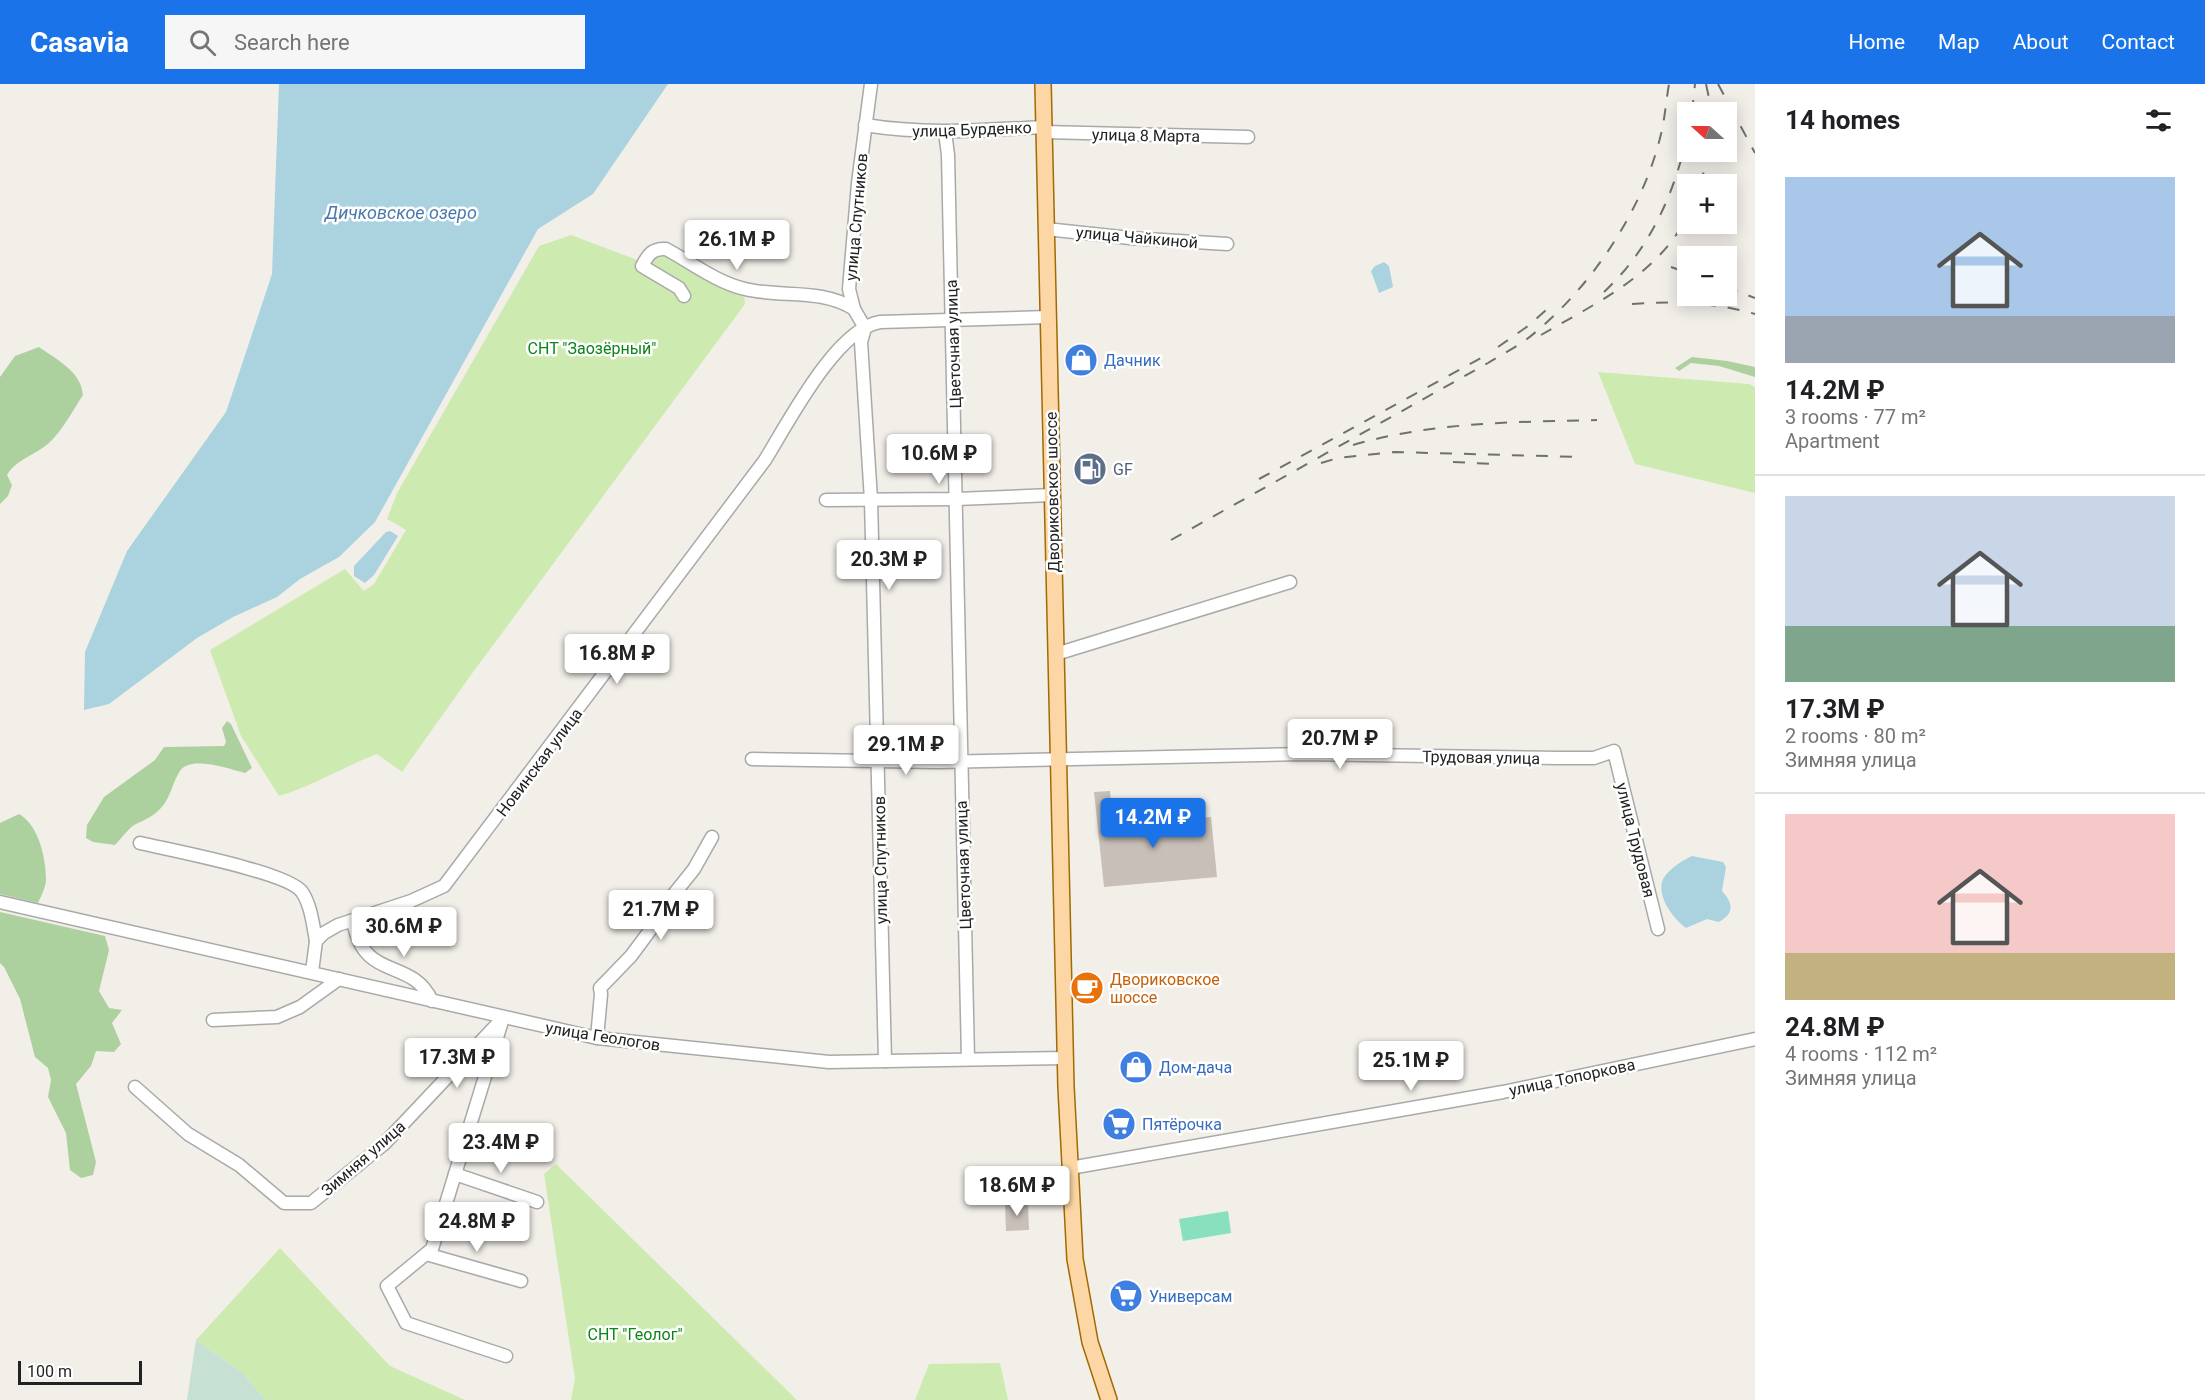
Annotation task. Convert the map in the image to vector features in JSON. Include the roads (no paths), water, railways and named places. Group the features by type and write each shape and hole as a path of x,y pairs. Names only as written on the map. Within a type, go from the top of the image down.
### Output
{"main road":[{"name":"Двориковское шоссе","path":"1043,84 1066,1058 1073,1238 1084,1315 1109,1400"}],"street":[{"name":"улица Спутников","path":"871,84 849,289 854,309 865,328 861,342 871,500 885,1061"},
{"name":"улица Бурденко","path":"865,125 900,131 1044,130"},
{"name":"улица 8 Марта","path":"1044,130 1248,137"},
{"name":"Цветочная улица","path":"945,132 948,155 957,499 960,761 968,1059"},
{"name":"улица Чайкиной","path":"1046,229 1130,238 1227,244"},
{"path":"684,296 679,288 642,266 649,254 658,248 666,249 715,278 746,290 840,300 854,309"},
{"path":"865,328 868,324 880,322 1048,317"},
{"name":"Новинская улица","path":"316,941 324,933 411,901 444,886 765,460 807,392 835,353 854,334 865,328"},
{"path":"826,500 957,499 1052,495"},
{"path":"1056,654 1290,582"},
{"name":"Трудовая улица","path":"752,759 960,761 1302,754 1594,758 1614,751"},
{"name":"улица Трудовая","path":"1614,751 1658,929"},
{"path":"597,1038 600,987 630,956 651,929 658,914 694,869 712,837"},
{"path":"140,843 266,874 296,886 303,893 310,911 316,941 312,972"},
{"name":"улица Геологов","path":"0,902 597,1038 828,1062 1066,1058"},
{"path":"352,921 362,950 375,961 422,983 432,1001"},
{"path":"213,1020 277,1017 300,1007 339,979"},
{"path":"503,1018 432,1249 387,1287 406,1323 506,1356"},
{"name":"Зимняя улица","path":"135,1087 188,1134 239,1165 284,1203 310,1203 384,1144 503,1018"},
{"name":"улица Топоркова","path":"1070,1168 1503,1092 1755,1039"},
{"path":"455,1174 537,1202"},
{"path":"426,1254 521,1281"}],"water":[{"name":"Дичковское озеро","path":"279,84 668,84 593,194 538,229 375,522 339,557 300,579 277,597 233,617 197,638 109,704 84,710 85,652 127,551 226,412 272,274"},
{"path":"1384,262 1389,266 1393,287 1379,293 1371,271 1375,266"},
{"path":"390,531 398,536 374,575 365,583 354,576 354,566 386,532"},
{"path":"1692,856 1723,862 1726,867 1722,891 1731,908 1728,915 1719,922 1707,919 1686,928 1670,912 1661,890 1662,882 1670,870"}],"railway":[{"path":"1171,540 1488,363 1522,342 1550,320 1592,273 1627,220 1653,163 1662,128 1669,84"},
{"path":"1693,102 1695,84"},
{"path":"1706,84 1710,102"},
{"path":"1718,84 1755,153"},
{"path":"1604,292 1635,257 1647,239 1668,198 1681,162"},
{"path":"1703,174 1707,162"},
{"path":"1541,335 1624,286 1660,255 1677,233"},
{"path":"1671,267 1677,269"},
{"path":"1737,291 1755,298"},
{"path":"1632,304 1694,303 1755,314"},
{"path":"1498,347 1528,326 1553,304"},
{"path":"1259,479 1483,357"},
{"path":"1353,445 1383,437 1443,428 1597,420"},
{"path":"1321,463 1338,458 1394,452 1581,457"},
{"path":"1453,462 1495,464"}],"place":[{"name":"Дачник","path":"1081,360"},
{"name":"GF","path":"1090,469"},
{"name":"Двориковское шоссе","path":"1087,988"},
{"name":"Дом-дача","path":"1136,1067"},
{"name":"Пятёрочка","path":"1119,1124"},
{"name":"Универсам","path":"1126,1296"}],"park label":[{"name":"СНТ \"Заозёрный\"","path":"592,348"},
{"name":"СНТ \"Геолог\"","path":"635,1334"}]}
